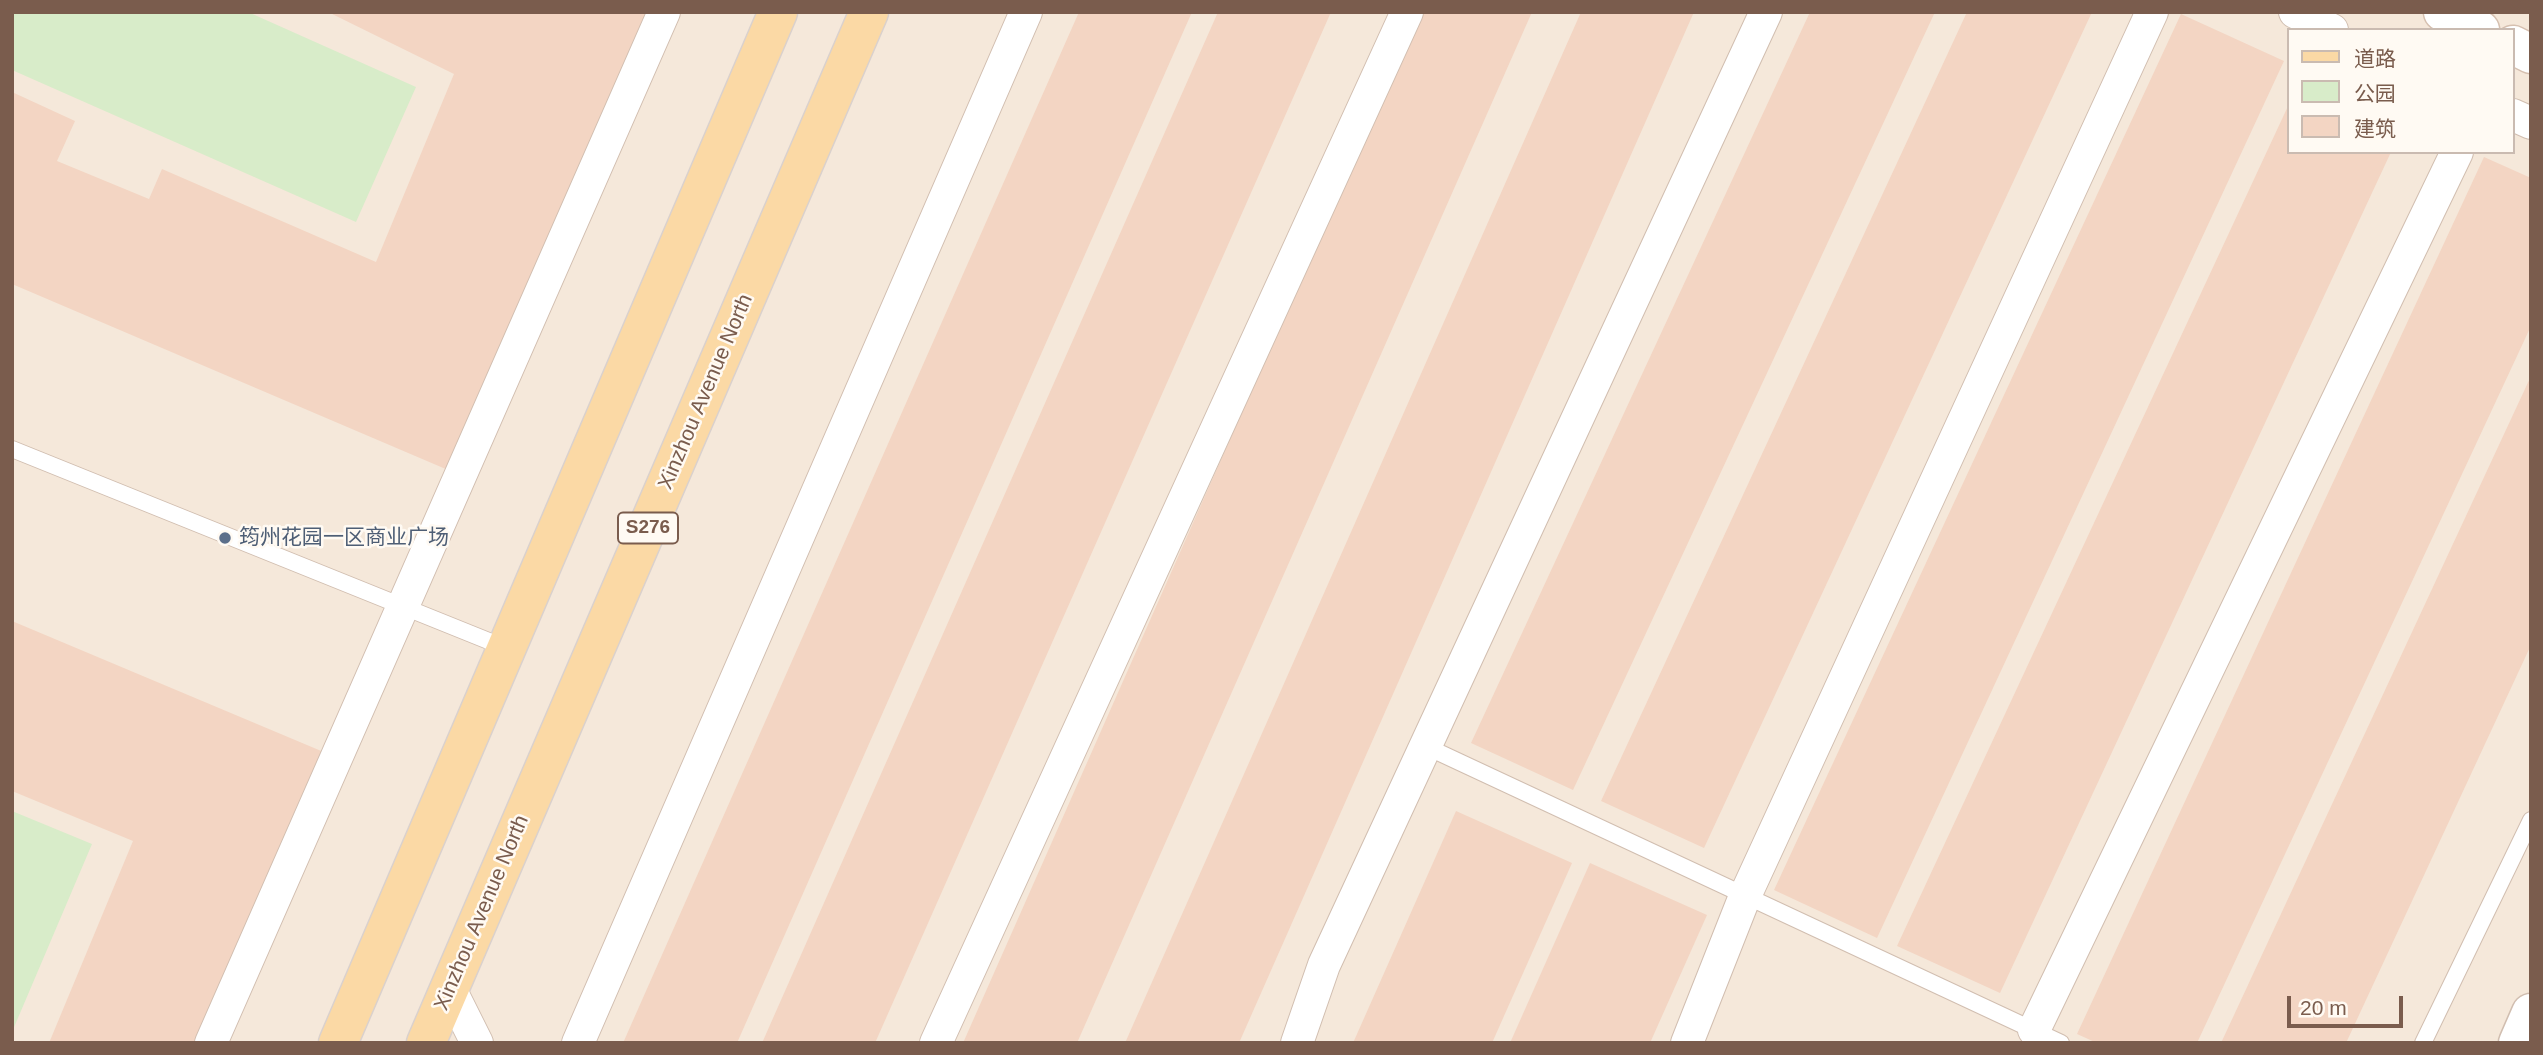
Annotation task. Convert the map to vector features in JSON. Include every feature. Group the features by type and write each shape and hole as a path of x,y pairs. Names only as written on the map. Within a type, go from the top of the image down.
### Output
{"main road":[{"path":"338,1043 778,12"},
{"name":"Xinzhou Avenue North","path":"426,1043 869,12"},
{"path":"2443,12 2476,28"},
{"path":"2515,46 2531,54"},
{"path":"2518,1043 2531,1013"}],"street":[{"path":"211,1043 664,12"},
{"path":"578,1043 1026,12"},
{"path":"936,1043 1407,12"},
{"path":"1297,1043 1324,965 1766,12"},
{"path":"1687,1043 1745,896 2152,12"},
{"path":"2295,12 2329,28"},
{"path":"2515,115 2531,123"},
{"path":"2047,1037 2456,154"},
{"path":"450,989 477,1043"}],"lane":[{"path":"12,449 506,649"},
{"path":"1425,746 2047,1037"},
{"path":"2423,1043 2531,820"}],"shaded area":[{"path":"12,12 2531,12 2531,1043 12,1043"}],"green space":[{"path":"12,12 248,12 416,87 356,222 12,70"},
{"path":"12,811 92,844 12,1032"}],"building":[{"path":"328,12 646,12 448,470 12,284 12,92 75,121 57,161 149,199 162,169 376,262 454,74"},
{"path":"1079,12 1192,12 737,1043 623,1043"},
{"path":"1218,12 1331,12 875,1043 762,1043"},
{"path":"1419,12 1532,12 1077,1043 963,1043"},
{"path":"1581,12 1694,12 1239,1043 1125,1043"},
{"path":"1810,12 1935,12 1573,790 1471,743"},
{"path":"1967,12 2092,12 1704,848 1601,801"},
{"path":"2181,14 2284,61 1877,938 1774,890"},
{"path":"2288,106 2288,154 2390,154 2000,993 1897,946"},
{"path":"2484,157 2531,178 2531,326 2197,1043 2097,1043 2077,1034"},
{"path":"2531,376 2531,645 2346,1043 2221,1043"},
{"path":"12,621 326,753 201,1043 49,1043 133,841 12,791"},
{"path":"1456,811 1572,863 1492,1043 1353,1043"},
{"path":"1590,863 1707,915 1650,1043 1510,1043"}],"place":[{"name":"筠州花园一区商业广场","path":"225,538"}]}
